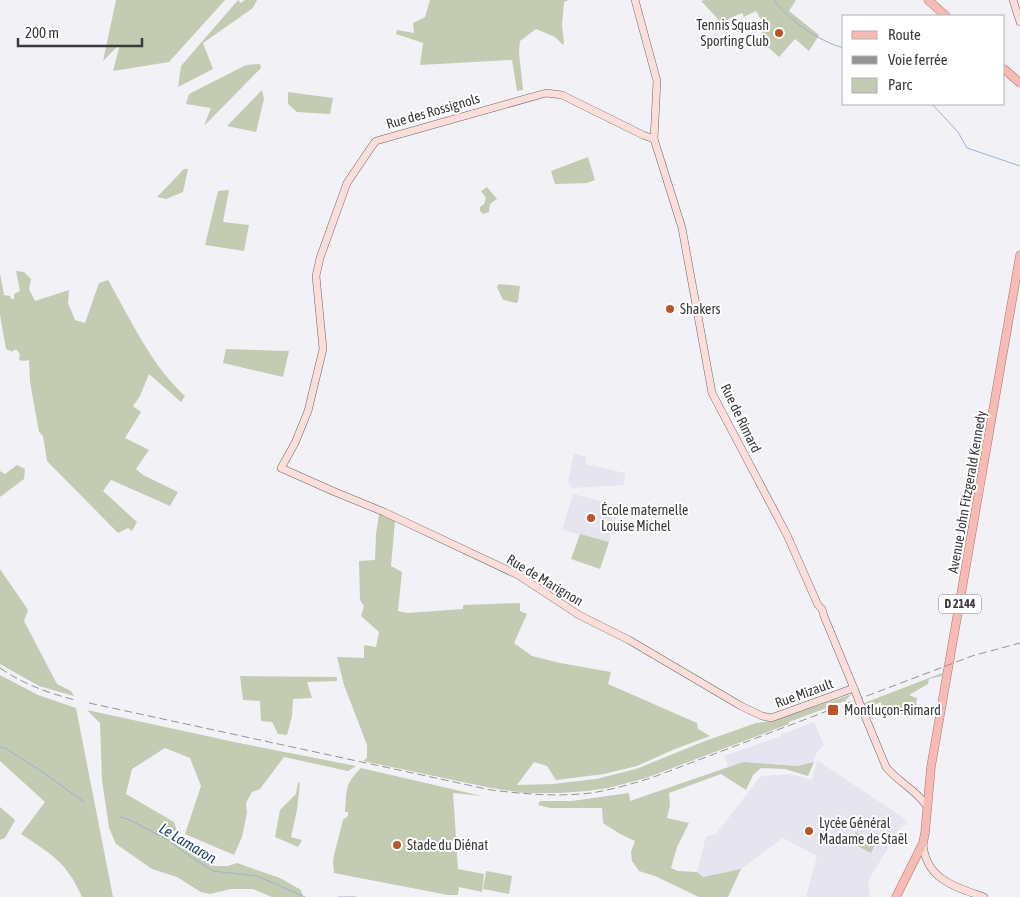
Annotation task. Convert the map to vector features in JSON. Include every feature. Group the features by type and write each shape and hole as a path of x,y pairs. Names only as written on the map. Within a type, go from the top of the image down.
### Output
{"main road":[{"path":"928,0 945,15"},
{"path":"1005,69 1020,84"},
{"name":"Avenue John Fitzgerald Kennedy","path":"923,843 931,767 1020,255"},
{"name":"Avenue John Fitzgerald Kennedy","path":"916,854 927,806"},
{"name":"D 2144","path":"896,897 923,843"}],"street":[{"name":"Rue de Rimard","path":"635,0 657,82 654,139 682,228 712,393 787,535 818,605 822,609 886,767 892,775 922,798 927,806"},
{"path":"1013,0 1020,22"},
{"name":"Rue des Rossignols","path":"281,468 295,443 308,412 323,349 316,276 320,258 347,183 376,141 546,93 562,95 654,139"},
{"name":"Rue de Marignon","path":"281,468 384,512 518,575 579,614 629,640 741,706 762,716"},
{"name":"Rue Mizault","path":"762,716 771,718 855,690"},
{"path":"923,843 926,860"},
{"path":"916,854 926,860 939,878 963,890 984,897"}],"shaded area":[{"path":"574,454 586,457 586,464 625,473 624,485 572,488 568,481"},
{"name":"École maternelle Louise Michel","path":"573,494 620,506 609,542 562,530"},
{"path":"814,722 824,745 816,754 814,762 797,766 743,762 728,767 724,756"},
{"name":"Lycée Général Madame de Staël","path":"817,760 908,822 900,828 868,881 870,897 806,897 817,856 783,838 741,869 703,877 697,872 706,836 717,833 759,778 762,776 791,774 812,780"}],"green space":[{"path":"116,0 225,0 169,62 113,71 120,44 103,61"},
{"path":"238,0 241,3 245,0 257,0 253,8 203,43 213,69 178,87 181,66"},
{"path":"430,0 569,0 564,2 562,25 564,43 563,45 555,37 536,29 520,41 519,53 523,90 517,91 512,60 420,65 423,43 396,34 397,30 414,33 413,23 425,17"},
{"name":"Tennis Squash Sporting Club","path":"796,0 789,11 819,35 809,51 795,39 779,57 759,39 765,27 756,11 744,17 742,13 722,23 701,1"},
{"path":"260,64 261,68 204,126 211,108 186,104 189,94 246,65"},
{"path":"262,90 264,99 256,132 227,126"},
{"path":"288,92 333,98 330,114 297,112 288,104"},
{"path":"588,157 595,180 587,183 555,184 551,171"},
{"path":"184,169 188,169 183,192 166,199 157,197"},
{"path":"487,187 497,199 490,204 489,212 483,214 480,211 480,207 484,204 486,198 481,191"},
{"path":"229,190 223,222 249,225 244,251 205,245 218,191"},
{"path":"16,271 24,272 31,279 29,289 35,301 69,290 68,303 75,320 85,323 99,283 108,280 152,356 173,384 185,396 181,402 149,374 140,396 133,406 141,412 125,438 149,450 136,469 143,475 178,492 170,506 109,479 111,480 103,491 137,522 132,531 128,528 118,533 47,461 43,436 39,432 30,382 29,360 19,360 20,354 17,350 13,350 13,352 6,349 0,315 0,273 4,295 14,299 14,294 20,291"},
{"path":"499,284 520,286 518,302 503,300 497,287"},
{"path":"226,349 289,351 283,377 223,363"},
{"path":"17,465 25,469 24,479 0,497 0,471 5,474"},
{"path":"379,514 395,521 391,566 402,572 398,611 407,613 463,609 463,605 520,603 520,611 527,614 514,643 532,656 611,672 608,684 697,723 698,729 710,736 637,766 604,774 556,780 547,766 534,762 517,785 553,784 596,779 636,769 756,723 772,721 852,694 845,701 789,722 789,724 646,778 608,788 587,791 524,793 491,788 363,761 367,758 367,745 344,685 337,657 364,658 364,645 376,647 379,632 361,616 364,606 360,600 359,561 375,560"},
{"path":"580,534 609,542 600,569 571,559"},
{"path":"0,569 28,610 24,621 57,684 71,691 74,696 39,686 0,664"},
{"path":"942,673 942,676 929,679 928,684 909,695 917,698 915,712 885,717 881,702 866,709 864,703"},
{"path":"0,675 38,695 76,708 113,897 82,897 64,867 50,854 21,834 45,802 0,761"},
{"path":"240,676 337,677 337,681 307,682 312,698 293,699 292,716 287,735 278,734 272,722 261,721 260,701 243,700"},
{"path":"87,710 356,766 348,771 284,757 260,789 252,792 246,803 247,813 242,837 234,855 185,834 201,786 190,758 165,748 132,769 126,794 174,822 180,840 186,850 215,866 228,866 237,863 280,878 301,890 303,897 272,897 253,889 231,889 210,894 201,892 177,877 152,869 116,844 109,828 102,780 100,723"},
{"path":"743,762 797,766 814,762 808,776 785,769 761,768 753,775 746,790 721,774 669,793 670,805 667,818 689,823 677,847 671,868 678,871 697,872 703,877 741,869 728,897 699,897 655,876 639,871 632,861 631,852 635,841 603,823 602,808 550,808 538,805 540,801 572,801 629,793 630,801"},
{"name":"Stade du Diénat","path":"361,768 482,796 453,793 458,869 484,874 482,892 459,887 458,895 448,895 334,873 334,855 343,820 348,816 348,812 345,812 347,788"},
{"path":"298,782 300,783 297,810 291,837 302,840 298,847 275,837 280,810 296,794"},
{"path":"0,807 15,820 5,838 0,840"},
{"path":"856,832 876,843 871,853 850,842"},
{"path":"486,871 512,876 509,894 483,889"}],"waterway":[{"path":"774,0 787,15 805,29 825,41 842,47"},
{"path":"933,105 958,132 967,148 1020,166"},
{"name":"Le Lamaron","path":"0,747 5,748 44,773 84,802"},
{"name":"Le Lamaron","path":"120,817 130,820 168,840 213,871 257,876 305,897"},
{"path":"338,897 356,897"}],"railway":[{"path":"89,703 491,790 566,795 591,793 651,778 972,656 1020,643"},
{"path":"0,668 36,687 75,700"}],"place":[{"name":"Tennis Squash Sporting Club","path":"779,33"},
{"name":"Shakers","path":"670,309"},
{"name":"École maternelle Louise Michel","path":"591,518"},
{"name":"Montluçon-Rimard","path":"833,710"},
{"name":"Lycée Général Madame de Staël","path":"809,831"},
{"name":"Stade du Diénat","path":"397,845"}]}
